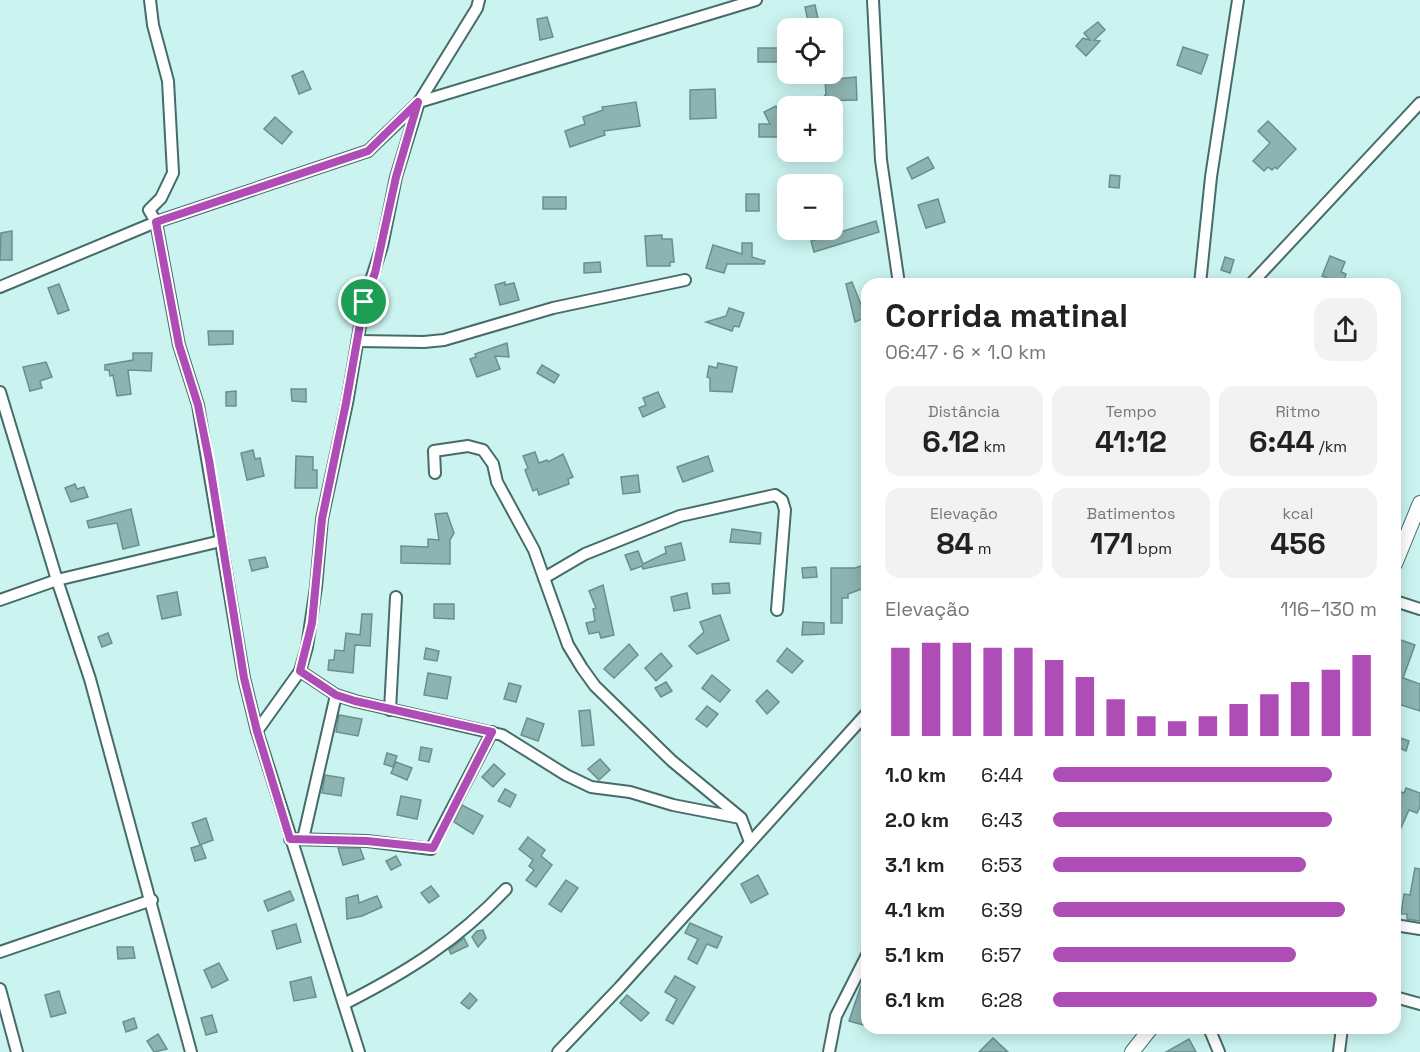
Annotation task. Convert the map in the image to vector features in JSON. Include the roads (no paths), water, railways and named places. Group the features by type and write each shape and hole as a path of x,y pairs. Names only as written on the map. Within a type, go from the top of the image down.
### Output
{"street":[{"path":"150,0 153,25 168,81 173,173 161,198 149,210 156,222 179,345 198,405 244,678 257,731 359,1052"},
{"path":"0,287 156,222 368,151 418,102 477,8 479,0"},
{"path":"418,102 756,0"},
{"path":"873,0 881,160 898,278"},
{"path":"1201,278 1211,177 1238,0"},
{"path":"257,731 300,671 312,623 322,519 364,302 375,273 396,177 418,102"},
{"path":"1257,278 1420,103"},
{"path":"358,340 424,342 444,340 553,308 685,280"},
{"path":"0,392 57,580 90,679 152,900 191,1052"},
{"path":"435,473 434,451 468,446 483,450 493,464 497,482 525,529 568,645 595,686 672,761 741,818 750,842"},
{"path":"544,578 585,554 680,516 775,495 782,500 785,510 777,610"},
{"path":"1401,549 1420,503"},
{"path":"0,600 57,580 221,541"},
{"path":"390,710 396,597"},
{"path":"1401,603 1420,609"},
{"path":"300,671 336,695 390,710 492,732 511,739 566,776 591,787 630,792 674,805 741,818"},
{"path":"303,839 336,695"},
{"path":"558,1052 620,987 861,720"},
{"path":"290,839 367,841 433,848 492,732"},
{"path":"344,1004 406,972 482,916 506,889"},
{"path":"0,952 152,900"},
{"path":"1401,926 1420,929"},
{"path":"829,1052 836,1016 861,967"},
{"path":"0,989 18,1052"},
{"path":"1401,999 1420,1004"},
{"path":"1132,1052 1146,1034"},
{"path":"1212,1034 1219,1052"},
{"path":"1339,1052 1341,1034"}]}
